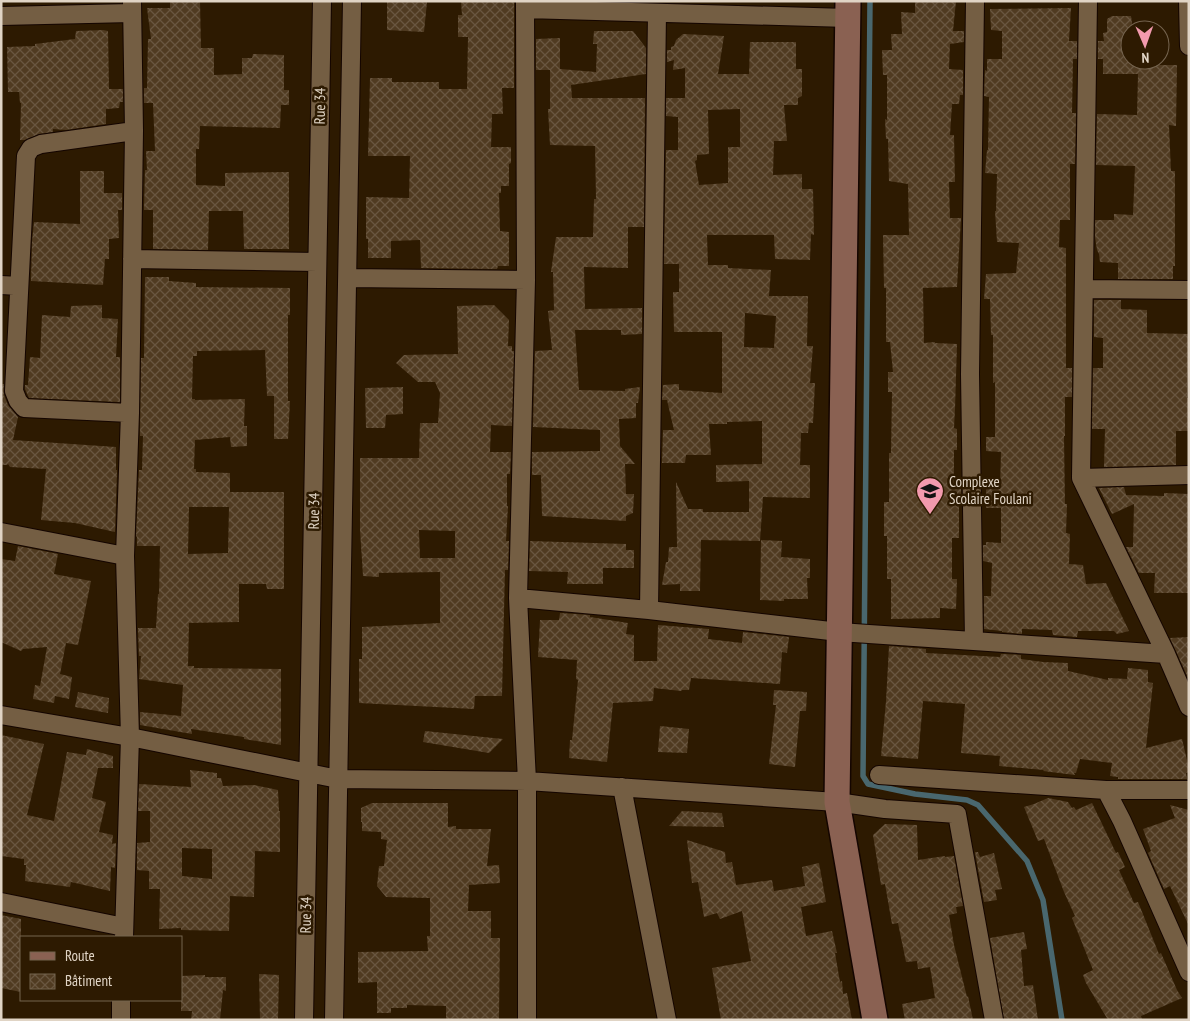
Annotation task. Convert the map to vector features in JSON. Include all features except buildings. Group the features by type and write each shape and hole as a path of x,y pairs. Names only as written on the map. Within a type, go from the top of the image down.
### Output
{"street":[{"name":"Rue 34","path":"304,1020 322,1"},
{"name":"Rue 34","path":"334,1020 352,1"},
{"path":"974,641 970,374 975,1"},
{"path":"1088,1 1081,478 1166,654 1189,707"},
{"path":"1188,1 1189,46"},
{"path":"527,1020 527,781 518,598 526,280 525,5 657,12 848,9 846,632 837,802 874,1020"},
{"path":"1,16 132,7 134,130 130,412 125,556 130,737 124,932 1,902"},
{"path":"649,610 657,12"},
{"path":"130,412 24,408 18,401 14,391 26,156 31,148 41,144 134,130"},
{"path":"132,259 317,262"},
{"path":"348,278 526,280"},
{"path":"1,285 19,286"},
{"path":"1084,289 1189,290"},
{"path":"1081,478 1189,475"},
{"path":"1,532 125,556"},
{"path":"518,598 649,610 846,632 1166,654"},
{"path":"1,715 130,737 338,779 527,781 837,802 885,810 957,814 994,1020"},
{"path":"880,775 1106,790 1189,790"},
{"path":"622,787 667,1020"},
{"path":"1106,790 1122,821 1189,972"},
{"path":"120,1020 121,1001"}],"waterway":[{"path":"870,1 863,776 868,784 915,794 967,800 978,805 1027,861 1043,900 1062,1020"}],"place":[{"name":"Complexe Scolaire Foulani","path":"930,515"}]}
